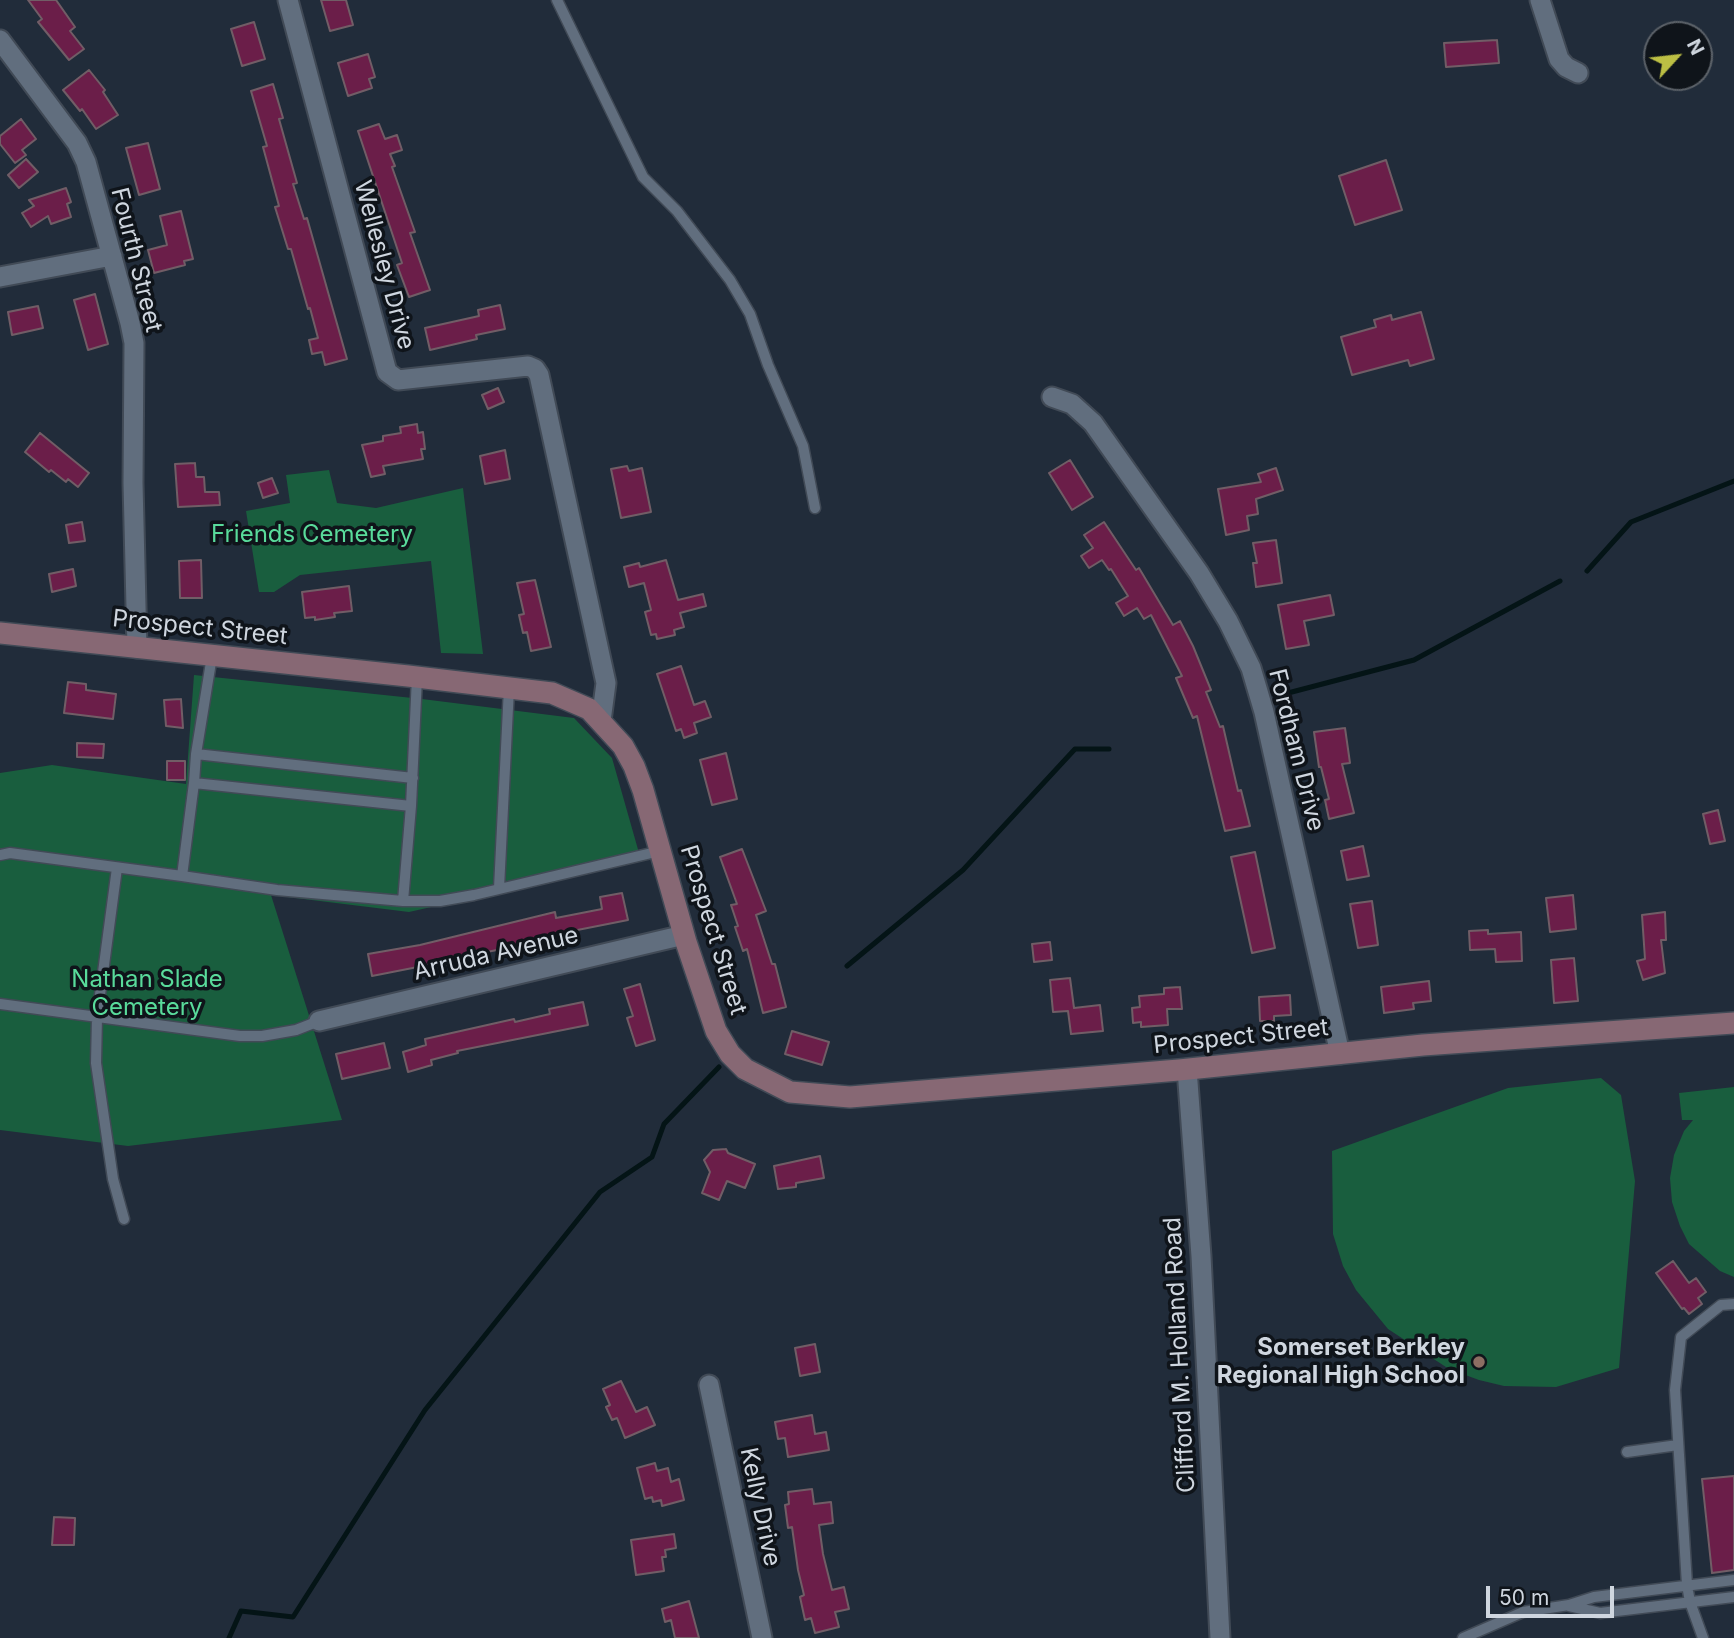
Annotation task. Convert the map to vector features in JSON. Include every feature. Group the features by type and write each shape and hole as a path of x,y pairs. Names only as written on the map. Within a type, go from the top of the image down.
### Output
{"street":[{"name":"Wellesley Drive","path":"288,0 387,372 398,380 528,366 536,369 539,375 606,684 601,721"},
{"path":"1540,0 1559,59 1566,67 1578,73"},
{"name":"Fourth Street","path":"0,40 77,143 86,162 134,342 133,483 137,648"},
{"path":"0,277 112,256"},
{"name":"Fordham Drive","path":"1052,397 1072,404 1093,424 1199,573 1228,621 1251,668 1264,712 1340,1054"},
{"name":"Prospect Street","path":"0,633 559,694 589,709 623,746 634,766 684,935 716,1031 730,1054 745,1069 790,1092 850,1097 1187,1069 1423,1045 1734,1023"},
{"name":"Arruda Avenue","path":"319,1021 684,935"},
{"name":"Clifford M. Holland Road","path":"1187,1069 1200,1256 1220,1638"},
{"name":"Kelly Drive","path":"709,1385 762,1638"}],"lane":[{"path":"557,0 643,177 677,211 730,281 750,314 768,365 803,446 816,508"},
{"path":"182,876 196,754 212,655"},
{"path":"403,901 413,778 417,677"},
{"path":"499,888 509,688"},
{"path":"196,754 413,778"},
{"path":"194,783 411,806"},
{"path":"0,855 10,853 277,890 403,901 440,901 660,850"},
{"path":"117,868 97,1017 96,1063 113,1179 124,1219"},
{"path":"0,1004 240,1036 262,1036 296,1030 319,1021"},
{"path":"1703,1638 1687,1585 1675,1390 1681,1337 1721,1305 1734,1304"},
{"path":"1627,1452 1678,1445"},
{"path":"1463,1638 1523,1612 1569,1605 1594,1597 1734,1580"},
{"path":"1569,1605 1600,1613 1734,1597"}],"green space":[{"name":"Friends Cemetery","path":"329,470 337,503 376,508 463,488 483,654 441,653 431,561 300,575 274,592 259,592 246,511 290,503 286,475"},
{"name":"Nathan Slade Cemetery","path":"194,675 574,718 612,758 641,860 409,912 271,895 342,1120 128,1146 0,1130 0,773 52,765 186,784"},
{"path":"1601,1078 1621,1095 1635,1181 1619,1368 1556,1387 1504,1386 1449,1369 1388,1329 1356,1290 1343,1266 1333,1234 1332,1151 1508,1088"},
{"path":"1734,1087 1734,1277 1720,1271 1689,1244 1672,1202 1670,1178 1674,1155 1684,1131 1693,1120 1682,1120 1679,1093"}],"building":[{"path":"28,0 56,0 75,27 70,31 84,49 69,60 38,22 42,19"},
{"path":"321,0 346,0 353,25 330,31"},
{"path":"254,22 265,59 242,66 231,29"},
{"path":"1497,40 1499,63 1446,67 1444,43"},
{"path":"368,54 375,77 369,79 372,88 348,96 338,63"},
{"path":"89,70 105,90 103,92 118,115 96,129 82,109 80,111 63,90"},
{"path":"273,84 283,118 279,119 297,183 293,184 304,219 307,218 347,359 325,365 322,352 312,354 309,340 318,338 291,249 288,249 275,207 279,206 263,147 267,146 251,91"},
{"path":"21,119 36,139 22,150 26,155 15,163 0,144 0,136"},
{"path":"379,124 385,139 397,135 402,150 390,154 395,166 392,167 415,232 410,233 430,290 409,297 397,265 402,263 358,131"},
{"path":"148,143 160,189 139,195 126,148"},
{"path":"26,159 38,172 19,188 8,175"},
{"path":"1386,160 1402,210 1355,225 1339,176"},
{"path":"66,188 71,202 67,204 71,217 51,224 48,216 31,227 22,213 34,206 29,200"},
{"path":"181,211 193,259 184,261 185,265 154,273 148,250 167,245 160,216"},
{"path":"95,294 108,344 88,350 74,300"},
{"path":"500,305 505,329 430,350 425,328 479,316 478,310"},
{"path":"38,306 43,328 12,335 8,312"},
{"path":"1421,312 1434,359 1410,366 1408,360 1352,375 1341,337 1376,327 1374,320 1391,315 1392,320"},
{"path":"498,388 504,402 488,409 482,395"},
{"path":"417,424 418,433 423,432 423,459 383,466 385,474 371,477 362,445 383,441 383,436 401,433 400,427"},
{"path":"40,433 89,473 78,487 68,479 66,482 51,470 49,472 25,452"},
{"path":"505,450 510,479 485,484 480,456"},
{"path":"1070,460 1093,497 1072,510 1049,473"},
{"path":"195,463 196,477 204,477 205,492 219,492 220,505 178,507 175,464"},
{"path":"627,466 629,471 642,468 651,512 621,518 611,469"},
{"path":"1276,468 1283,490 1256,499 1258,514 1247,516 1249,530 1226,535 1218,489 1261,482 1258,474"},
{"path":"272,478 278,493 263,498 258,483"},
{"path":"82,522 85,541 69,543 66,525"},
{"path":"1104,522 1136,570 1139,568 1173,625 1180,621 1193,646 1211,690 1206,692 1220,727 1223,726 1238,791 1241,790 1250,826 1225,831 1197,716 1193,718 1176,678 1182,676 1151,615 1144,619 1137,608 1124,616 1116,603 1128,596 1111,569 1109,570 1102,560 1089,568 1081,556 1093,548 1084,535"},
{"path":"1276,540 1282,583 1256,587 1253,563 1257,563 1253,543"},
{"path":"201,560 202,598 180,598 179,561"},
{"path":"666,560 678,600 703,594 706,606 680,613 684,627 674,630 675,635 657,639 656,634 651,635 645,612 651,610 644,583 629,587 624,567 639,563 640,567"},
{"path":"73,569 76,586 52,592 49,574"},
{"path":"535,580 551,647 531,651 527,632 523,633 519,615 524,614 517,583"},
{"path":"349,586 352,611 334,613 335,617 315,620 315,617 305,618 302,592"},
{"path":"1330,595 1334,615 1304,621 1309,645 1286,649 1278,605"},
{"path":"681,666 694,705 705,701 711,717 694,723 697,733 684,738 681,729 676,731 657,674"},
{"path":"68,682 86,684 86,690 116,694 113,719 64,713"},
{"path":"181,699 183,728 166,726 164,700"},
{"path":"1345,728 1350,763 1342,764 1354,813 1329,819 1325,800 1329,799 1319,767 1314,732"},
{"path":"77,743 104,744 103,758 77,757"},
{"path":"726,753 737,799 712,805 700,760"},
{"path":"167,761 185,761 185,780 167,780"},
{"path":"1718,810 1725,841 1710,844 1703,814"},
{"path":"1363,846 1369,876 1347,880 1341,851"},
{"path":"742,849 766,911 756,915 772,964 775,964 786,1007 763,1013 747,949 743,951 735,927 738,926 731,905 737,904 720,857"},
{"path":"1255,852 1275,948 1252,953 1231,857"},
{"path":"622,893 628,920 542,937 543,941 456,958 457,962 443,965 443,962 372,976 368,954 420,945 555,912 556,918 602,909 600,897"},
{"path":"1573,895 1576,929 1550,932 1546,898"},
{"path":"1372,901 1378,945 1358,948 1350,904"},
{"path":"1665,912 1666,940 1661,940 1665,973 1643,980 1637,961 1645,959 1642,915"},
{"path":"1488,930 1488,934 1521,932 1522,961 1496,962 1495,949 1470,950 1469,931"},
{"path":"1050,942 1052,960 1034,962 1032,944"},
{"path":"1574,958 1578,1001 1554,1003 1551,960"},
{"path":"1070,978 1074,1008 1100,1005 1103,1031 1071,1034 1068,1011 1053,1012 1050,980"},
{"path":"1429,981 1431,1001 1413,1003 1414,1009 1384,1013 1381,987"},
{"path":"640,984 655,1040 636,1046 627,1018 633,1016 624,989"},
{"path":"1180,987 1182,1009 1167,1009 1168,1025 1141,1027 1141,1022 1133,1023 1132,1008 1140,1007 1139,996 1164,994 1164,988"},
{"path":"1290,995 1291,1015 1274,1016 1274,1021 1260,1021 1259,997"},
{"path":"583,1002 588,1025 457,1051 458,1053 431,1060 432,1065 408,1072 403,1052 426,1045 425,1039 514,1019 515,1022 550,1014 549,1009"},
{"path":"792,1031 829,1042 822,1065 785,1054"},
{"path":"384,1043 390,1068 342,1079 336,1054"},
{"path":"726,1149 728,1153 755,1164 745,1188 727,1181 719,1200 702,1193 710,1172 704,1160 713,1150"},
{"path":"820,1156 824,1178 796,1183 796,1187 778,1189 774,1166"},
{"path":"1673,1261 1689,1283 1696,1278 1706,1292 1698,1298 1702,1304 1689,1314 1682,1309 1656,1273"},
{"path":"815,1344 820,1372 800,1376 795,1348"},
{"path":"621,1381 636,1412 647,1407 655,1425 625,1438 617,1418 612,1420 606,1407 610,1405 603,1389"},
{"path":"812,1415 815,1434 826,1432 829,1450 788,1457 785,1438 778,1439 775,1422"},
{"path":"655,1463 657,1471 668,1468 671,1482 679,1479 684,1500 662,1506 661,1500 653,1502 652,1497 645,1499 637,1468"},
{"path":"1734,1476 1734,1570 1712,1573 1702,1479"},
{"path":"812,1489 814,1504 831,1502 833,1523 819,1525 823,1554 832,1590 844,1587 849,1609 835,1612 839,1627 815,1633 811,1618 805,1620 800,1597 804,1595 792,1527 788,1528 785,1505 789,1504 788,1492"},
{"path":"54,1517 75,1518 74,1545 52,1545"},
{"path":"674,1534 676,1548 665,1550 666,1557 662,1557 664,1571 636,1575 631,1540"},
{"path":"689,1601 699,1638 675,1638 671,1620 665,1622 662,1609"}],"waterway":[{"path":"1587,571 1631,522 1734,481"},
{"path":"1288,693 1414,660 1560,581"},
{"path":"847,966 963,870 1075,749 1109,749"},
{"path":"229,1638 241,1611 293,1617 425,1410 600,1192 652,1157 664,1124 719,1067"}],"place":[{"name":"Somerset Berkley Regional High School","path":"1479,1362"}]}
